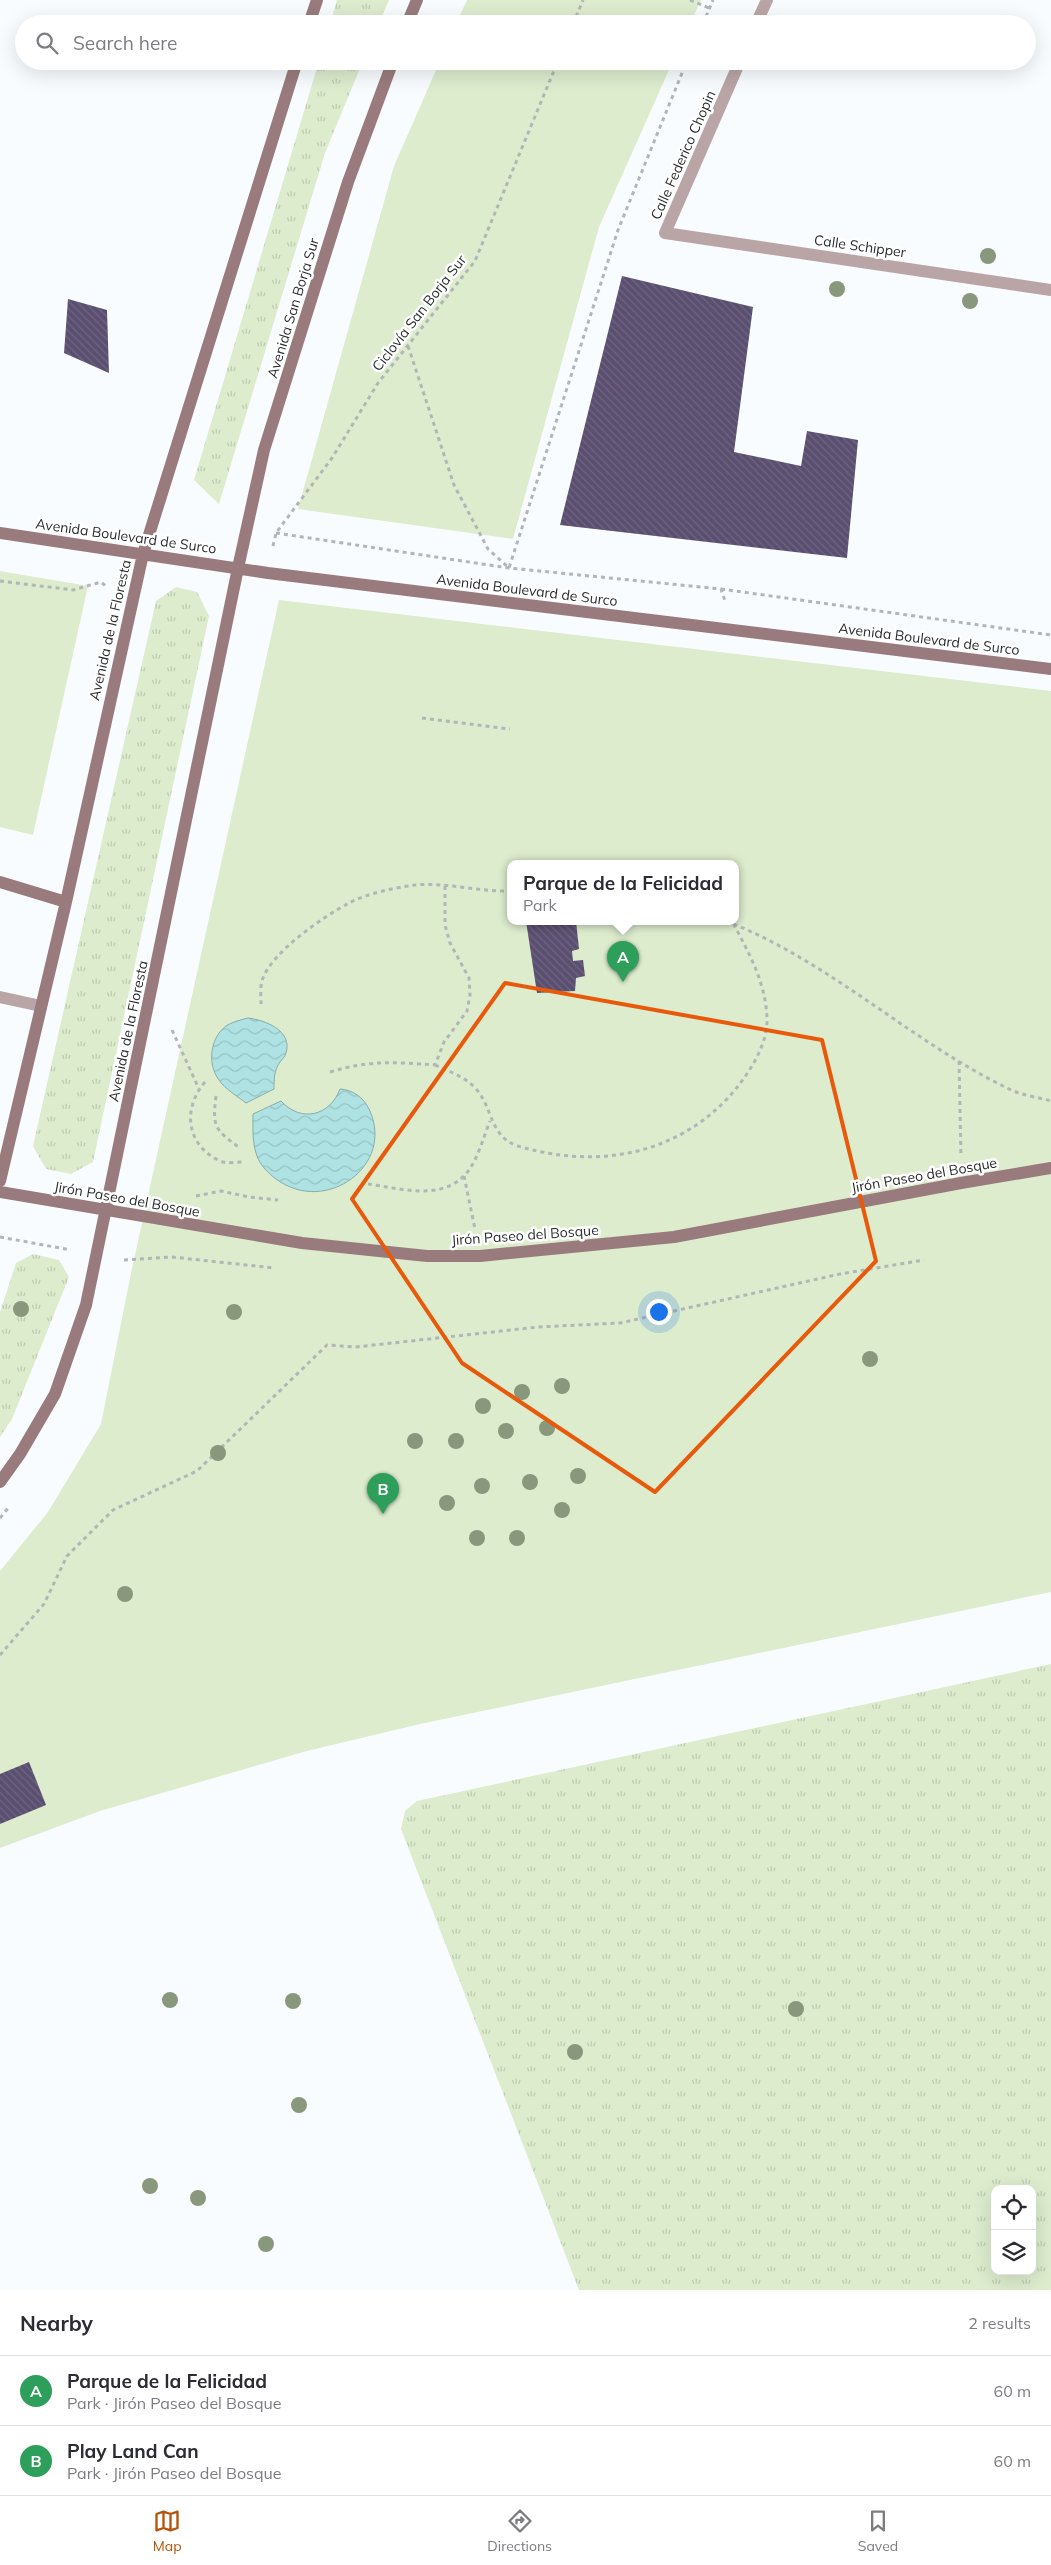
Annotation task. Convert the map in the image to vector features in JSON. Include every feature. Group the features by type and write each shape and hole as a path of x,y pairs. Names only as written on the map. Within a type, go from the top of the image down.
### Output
{"main road":[{"path":"311,15 317,0"},
{"path":"411,15 417,0"},
{"path":"143,554 294,70"},
{"name":"Avenida San Borja Sur","path":"238,568 264,450 348,182 390,70"},
{"name":"Avenida Boulevard de Surco","path":"0,533 238,568 498,603 1051,669"},
{"name":"Avenida de la Floresta","path":"0,1181 66,902 143,554"},
{"name":"Avenida de la Floresta","path":"0,1482 20,1454 55,1394 86,1305 98,1255 238,568"},
{"path":"0,882 66,902"},
{"name":"Jirón Paseo del Bosque","path":"0,1192 106,1209 150,1219 302,1243 427,1256 480,1256 674,1237 1051,1168"}],"street":[{"path":"760,15 767,0"},
{"name":"Calle Federico Chopin","path":"665,233 736,70"},
{"name":"Calle Schipper","path":"665,233 1051,290"},
{"path":"0,997 41,1006"}],"path":[{"path":"577,15 583,0"},
{"path":"690,0 709,8"},
{"path":"706,15 713,0"},
{"name":"Ciclovía San Borja Sur","path":"509,568 276,533 332,458 378,383 475,261 554,70"},
{"path":"509,568 618,230 683,70"},
{"path":"408,346 454,485 488,550 509,568 720,588 1051,635"},
{"path":"0,582 73,590 101,582"},
{"path":"720,588 734,630"},
{"path":"422,718 510,729"},
{"path":"261,1004 262,981 276,958 308,929 349,903 387,890 416,885 445,885 507,891"},
{"path":"435,1066 444,1042 467,1011 470,995 469,978 450,943 445,925 445,885"},
{"path":"330,1072 354,1065 388,1061 435,1066 460,1076 477,1090 486,1104 491,1120 500,1136 515,1145 545,1152 576,1156 620,1155 664,1144 692,1128 720,1108 742,1081 759,1053 767,1024 765,993 753,960 733,925"},
{"path":"737,925 771,940 811,963 959,1060 1008,1089 1051,1101"},
{"path":"172,1029 199,1089"},
{"path":"959,1060 961,1183"},
{"path":"204,1082 191,1106 190,1128 202,1148 221,1162 243,1162"},
{"path":"216,1096 213,1117 217,1127 221,1134 240,1148"},
{"path":"368,1184 426,1192 448,1187 464,1176 491,1120"},
{"path":"464,1176 480,1256"},
{"path":"186,1198 221,1191 249,1197 278,1200"},
{"path":"0,1237 125,1260"},
{"path":"0,1655 44,1604 67,1556 113,1510 197,1471 327,1344 356,1347 538,1327 620,1324 840,1274 924,1260"}],"highlighted area":[{"path":"505,983 822,1040 876,1261 655,1492 462,1363 352,1199"}],"green space":[{"path":"337,0 389,0 383,15 333,15"},
{"path":"467,0 701,0 694,15 460,15"},
{"path":"316,70 359,70 325,153 219,504 194,480"},
{"path":"436,70 669,70 599,227 513,539 298,509 394,166"},
{"path":"0,571 88,586 33,835 0,827"},
{"path":"176,587 197,592 209,616 93,1162 71,1174 46,1169 33,1146 156,601"},
{"path":"279,600 1051,691 1051,1592 420,1724 307,1751 100,1811 0,1848 0,1571 48,1512 101,1424 131,1273"},
{"path":"33,1254 59,1260 69,1277 12,1419 0,1437 0,1312 16,1263"},
{"path":"1051,1664 1051,2290 579,2290 401,1829 405,1811 417,1801"}],"water":[{"path":"248,1018 262,1021 276,1028 285,1038 287,1045 286,1054 275,1072 274,1089 246,1103 228,1089 215,1074 212,1052 216,1037 226,1026"},
{"path":"340,1089 357,1095 369,1109 375,1130 373,1149 365,1166 351,1179 335,1188 315,1192 295,1189 270,1175 260,1163 255,1151 253,1114 281,1101 297,1112 314,1113 329,1105"}],"building":[{"path":"622,276 753,307 734,452 801,466 807,431 858,440 847,558 560,525"},
{"path":"68,299 107,310 109,373 64,353"},
{"path":"527,925 576,925 579,949 572,951 573,961 583,960 585,976 576,978 575,991 537,993"},
{"path":"29,1762 46,1805 0,1824 0,1774"}],"place":[{"name":"Parque de la Felicidad","path":"623,982"},
{"name":"Play Land Can","path":"383,1514"}]}
